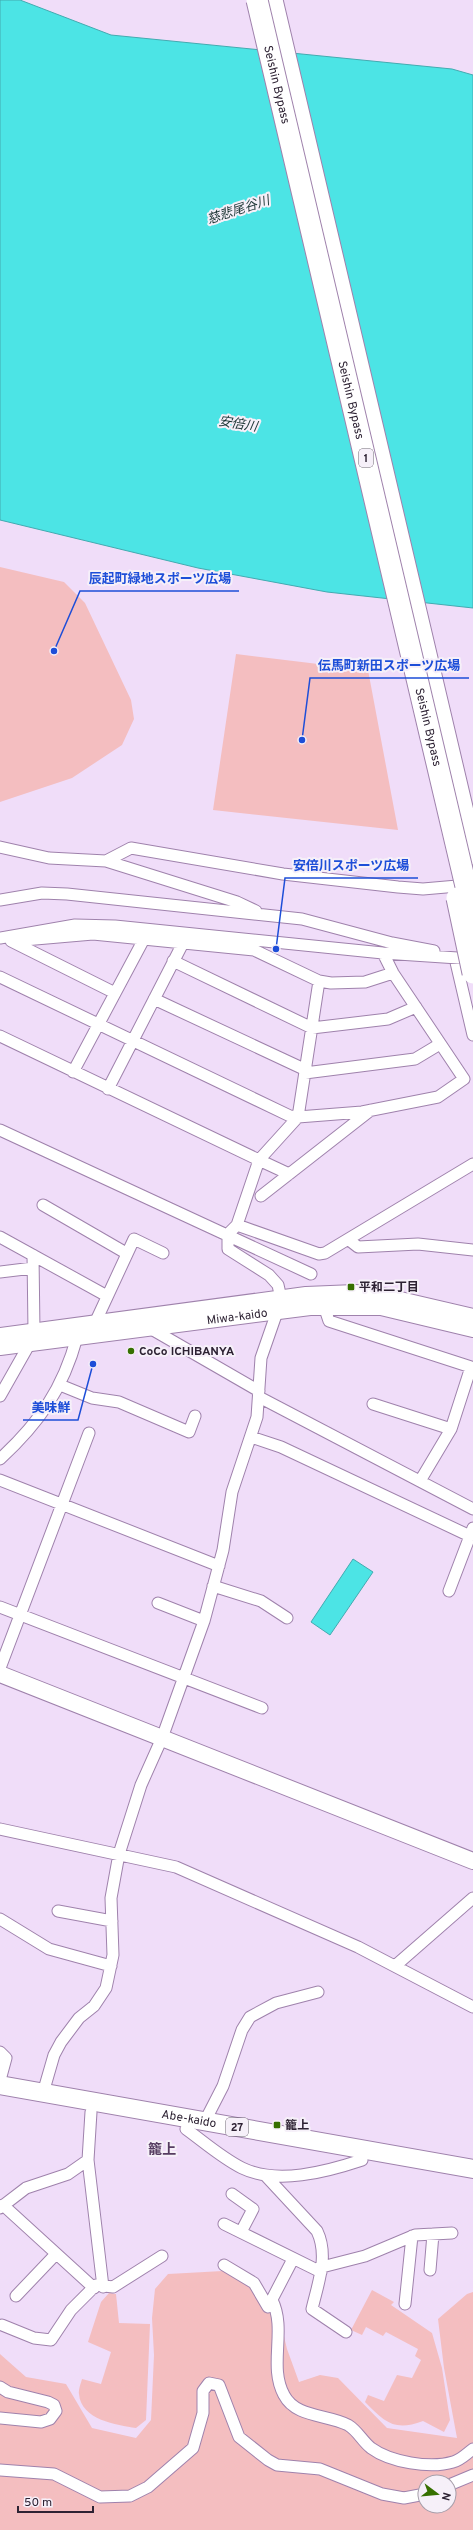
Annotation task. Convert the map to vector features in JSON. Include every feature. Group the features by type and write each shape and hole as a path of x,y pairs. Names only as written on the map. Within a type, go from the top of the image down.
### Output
{"highway":[{"name":"Seishin Bypass","path":"258,0 473,916"},
{"name":"Seishin Bypass","path":"272,0 473,854"},
{"path":"417,676 439,812 473,973"},
{"path":"436,698 473,814"}],"main road":[{"name":"Abe-kaido","path":"0,2085 473,2169"},
{"name":"Abe-kaido","path":"0,2096 473,2179"}],"street":[{"path":"0,847 49,858 84,858 106,861 237,902 264,915"},
{"path":"106,861 131,848 283,874 398,887 423,889 473,885"},
{"path":"0,900 42,893 67,894 302,919 392,943 430,950 454,958"},
{"path":"4,939 75,925 115,926 383,953 473,959"},
{"path":"4,939 84,934 144,938 254,950 319,981 354,984 393,973"},
{"path":"73,1072 144,938"},
{"path":"4,939 115,994"},
{"path":"108,1089 183,943"},
{"path":"0,977 290,1116 298,1117 372,1110 438,1097 464,1079 393,973 383,953"},
{"path":"454,958 473,1035"},
{"path":"173,961 312,1028 388,1019 416,1007"},
{"path":"43,2093 54,2056 61,2042 69,2029 102,1997 111,1966 111,1898 119,1854 141,1785 162,1738 204,1621 219,1566 232,1492 258,1418 261,1358 278,1305 275,1280 228,1249 228,1234 238,1225 258,1160 298,1117 319,981"},
{"path":"154,999 305,1072 415,1059 440,1044"},
{"path":"0,1036 108,1089 289,1174"},
{"path":"261,1196 372,1110"},
{"path":"0,1130 228,1234 311,1274"},
{"path":"238,1225 319,1254 325,1253 349,1240 473,1164"},
{"path":"43,1205 126,1252"},
{"path":"0,1237 107,1296"},
{"path":"94,1323 126,1252 134,1239 163,1253"},
{"path":"349,1240 358,1247 418,1244 473,1250"},
{"path":"0,1396 32,1337 33,1255"},
{"path":"0,1272 34,1268"},
{"name":"Miwa-kaido","path":"0,1336 77,1337 148,1327 355,1293 383,1296 473,1317"},
{"name":"Miwa-kaido","path":"0,1347 32,1337 94,1323 278,1305 381,1307 473,1329"},
{"path":"324,1306 330,1321 472,1367 470,1382 450,1430 420,1481"},
{"path":"148,1327 259,1394 420,1481 471,1505"},
{"path":"0,1459 42,1415 60,1385 77,1337"},
{"path":"60,1385 92,1398 119,1402 189,1432 195,1416"},
{"path":"373,1404 450,1430"},
{"path":"0,1668 89,1433"},
{"path":"252,1437 281,1447 471,1532 449,1591"},
{"path":"0,1480 219,1566"},
{"path":"214,1586 261,1600 287,1618"},
{"path":"158,1602 204,1621"},
{"path":"0,1607 262,1708"},
{"path":"0,1674 473,1861"},
{"path":"0,1829 176,1867 254,1900 395,1966 473,2007"},
{"path":"395,1966 473,1898"},
{"path":"58,1910 112,1921"},
{"path":"0,1919 49,1949 111,1966"},
{"path":"204,2121 223,2086 242,2030 250,2017 276,2003 318,1992"},
{"path":"0,2052 6,2058 0,2080"},
{"path":"92,2112 88,2160 98,2287"},
{"path":"186,2129 237,2165 265,2175 278,2177 340,2168 362,2160"},
{"path":"88,2160 68,2174 26,2188 2,2206 56,2254 98,2287 113,2287 162,2256"},
{"path":"265,2175 316,2230 321,2240 321,2270 312,2309 346,2332"},
{"path":"232,2194 253,2209 241,2232"},
{"path":"224,2224 321,2270 364,2256 412,2236 452,2233"},
{"path":"430,2270 433,2234"},
{"path":"405,2304 412,2236"},
{"path":"16,2296 56,2254"},
{"path":"224,2265 254,2283 268,2307 293,2258"},
{"path":"2,2325 34,2338 51,2340 71,2310 98,2287"},
{"path":"272,2300 277,2311 279,2324 278,2360 281,2386 287,2399 296,2408 348,2425 373,2450 411,2464 449,2463 459,2460 473,2449"},
{"path":"0,2470 54,2474 100,2497 130,2496 148,2487 193,2448 203,2413 203,2391 209,2383 214,2383 219,2385 239,2436 268,2460 277,2465 320,2469 382,2494 404,2498 417,2496"},
{"path":"0,2387 8,2392 48,2402 54,2405 56,2411 50,2419 41,2422 0,2418"},
{"path":"457,2481 473,2475"}],"shaded area":[{"path":"0,567 64,582 85,603 131,700 134,719 122,745 72,778 0,802"},
{"path":"236,654 368,670 398,830 213,810"},
{"path":"241,2270 280,2320 287,2349 299,2382 320,2375 338,2378 387,2428 457,2438 444,2368 438,2319 467,2294 473,2292 473,2530 0,2530 0,2354 26,2377 66,2384 92,2428 136,2438 151,2420 154,2355 152,2318 155,2289 168,2274"},
{"path":"372,2290 394,2302 391,2305 432,2333 442,2368 450,2420 444,2432 423,2421 405,2425 391,2423 384,2420 365,2402 368,2395 384,2401 397,2375 412,2378 421,2360 415,2356 418,2349 386,2332 383,2336 366,2327 362,2335 351,2330"},
{"path":"109,2293 116,2294 119,2323 150,2324 146,2420 136,2428 101,2420 86,2410 81,2403 79,2394 82,2379 101,2384 111,2352 88,2342 101,2302"}],"water":[{"path":"0,0 20,0 111,35 452,69 473,75 473,608 327,592 198,568 0,520"},
{"path":"353,1559 373,1572 330,1635 311,1622"}],"place":[{"name":"辰起町緑地スポーツ広場","path":"54,651"},
{"name":"伝馬町新田スポーツ広場","path":"302,740"},
{"name":"安倍川スポーツ広場","path":"276,949"},
{"name":"平和二丁目","path":"351,1287"},
{"name":"CoCo ICHIBANYA","path":"131,1351"},
{"name":"美味鮮","path":"93,1364"},
{"name":"籠上","path":"277,2125"}],"district":[{"name":"籠上","path":"162,2149"}],"water label":[{"name":"慈悲尾谷川","path":"238,209"},
{"name":"安倍川","path":"238,423"}]}
